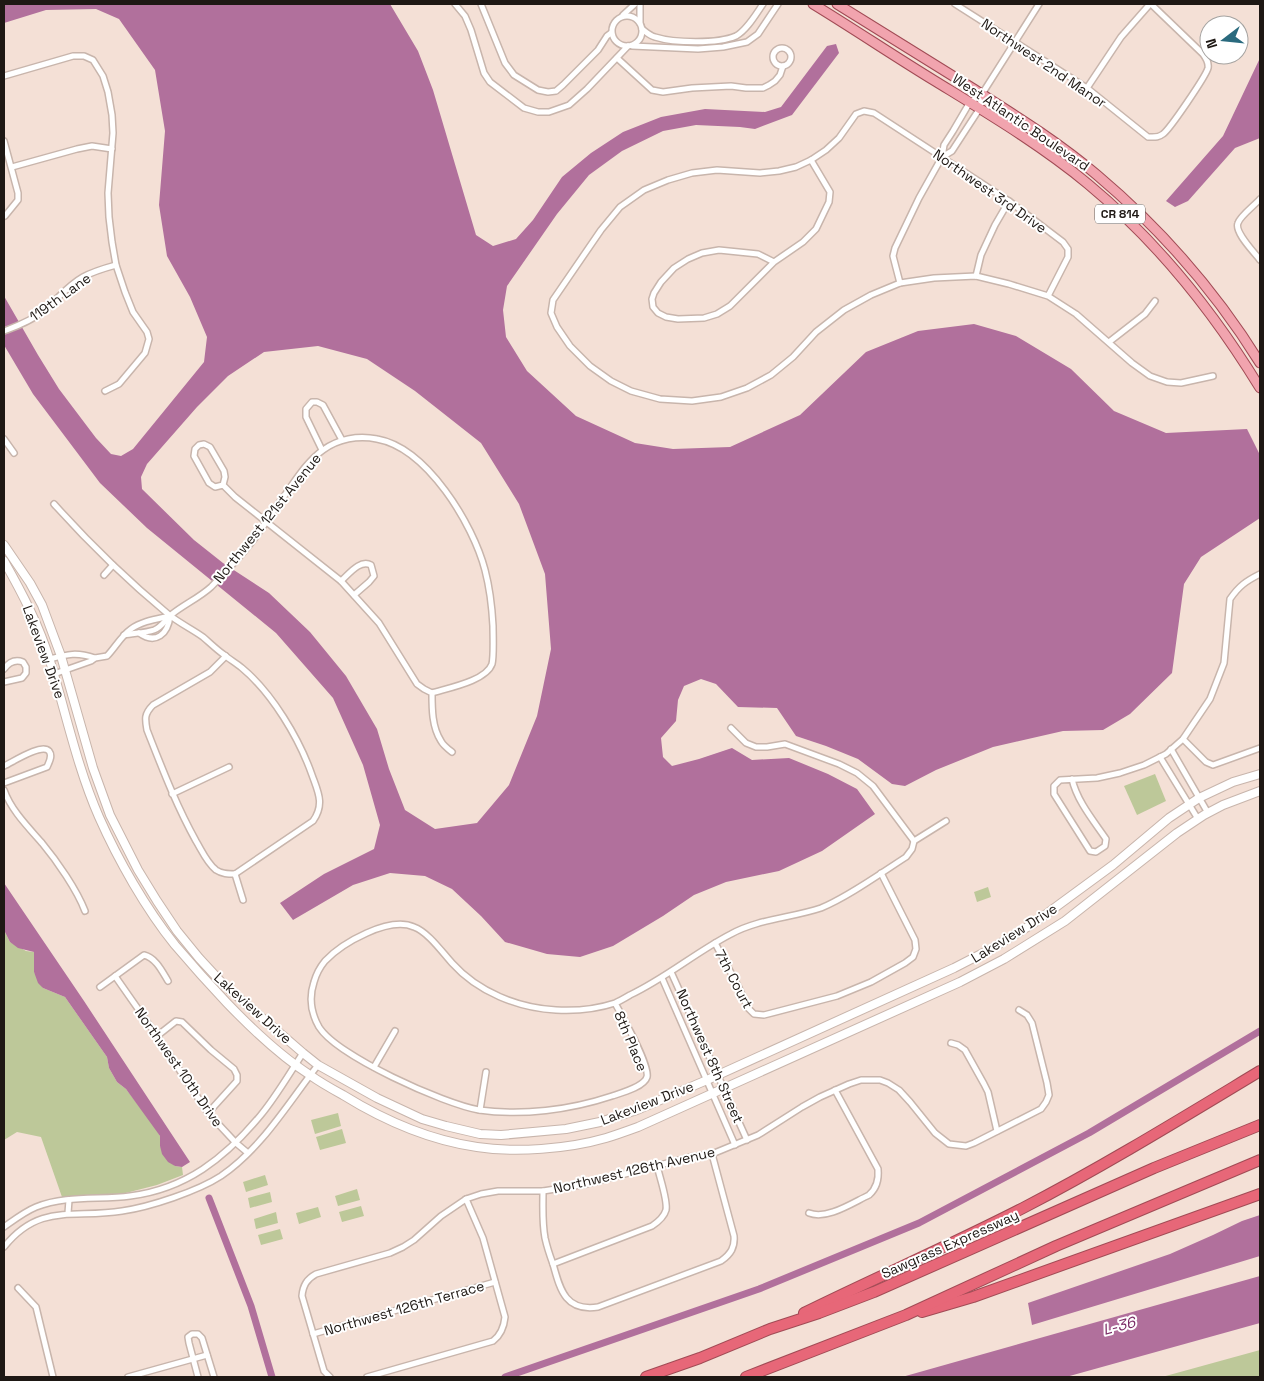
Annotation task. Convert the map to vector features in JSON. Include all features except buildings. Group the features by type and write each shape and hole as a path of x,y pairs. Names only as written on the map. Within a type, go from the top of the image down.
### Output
{"highway":[{"path":"770,1330 951,1244 1039,1199 1110,1160 1260,1071"},
{"name":"Sawgrass Expressway","path":"646,1377 874,1292 1154,1168 1260,1125"},
{"path":"746,1377 906,1315 1056,1246 1260,1160"},
{"path":"906,1315 929,1311 973,1297 1260,1194"}],"main road":[{"name":"West Atlantic Boulevard","path":"814,4 980,108 1088,184 1157,249 1203,302 1224,330 1260,388"},
{"name":"West Atlantic Boulevard","path":"837,4 982,94 1096,174 1160,233 1218,301 1240,330 1260,363"}],"street":[{"path":"455,4 465,16 484,73 490,82 524,108 538,112 549,112 569,105 618,57 638,41 642,34 640,4"},
{"path":"481,4 505,63 514,75 538,90 548,92 556,90 563,85 598,50 611,33 614,23 635,4"},
{"path":"622,17 632,17 652,36 693,42 725,39 735,36 743,31 763,4"},
{"path":"603,42 616,42 624,46 698,49 723,47 747,42 758,34 778,4"},
{"name":"Northwest 2nd Manor","path":"955,4 1087,88 1148,137 1157,137 1164,134 1183,108 1208,69 1208,61 1151,4"},
{"path":"900,283 893,256 895,248 919,198 942,157 944,145 970,102 982,94 1039,4"},
{"path":"1087,88 1121,37 1151,4"},
{"path":"611,33 616,42 618,57 652,90 664,92 731,86 762,88 775,81 780,75 783,66"},
{"path":"4,76 73,56 84,56 93,60 103,76 112,115 113,134 108,193 109,217 116,265 133,312 149,339 145,353 119,384 105,392"},
{"path":"942,157 952,151 980,108 982,94"},
{"name":"Northwest 3rd Drive","path":"811,160 839,138 856,114 864,110 874,113 1010,201 1063,242 1068,249 1068,256 1048,296"},
{"path":"4,141 18,193 18,200 5,216"},
{"path":"12,168 92,146 112,149"},
{"path":"774,262 758,254 719,250 702,253 674,268 661,282 654,293 652,307 666,317 678,319 704,318 717,314 730,306 774,262 803,242 816,229 829,202 830,192 811,160 787,169 760,173 717,170 692,173 644,190 620,208 601,230 553,300 551,313 557,327 570,346 590,366 610,381 631,391 660,399 692,401 721,397 747,388 772,375 793,357 816,332 844,310 872,295 900,283 934,278 976,276 1048,296 1076,314 1150,376 1167,382 1181,384 1213,376"},
{"path":"1260,199 1238,221 1237,227 1239,234 1260,260"},
{"path":"976,276 981,255 1010,201"},
{"name":"119th Lane","path":"4,331 25,323 40,314 66,289 83,277 97,270 116,265"},
{"path":"1109,342 1145,314 1155,300"},
{"path":"223,485 235,498 341,581 379,623 417,684 432,693 475,679 485,673 492,664 493,635 492,603 485,569 475,542 463,518 445,490 430,472 396,445 376,439 358,438 342,440 323,405 318,402 312,402 306,409 306,417 322,450"},
{"path":"4,439 14,453"},
{"name":"Northwest 121st Avenue","path":"54,674 96,658 107,656 132,628 149,621 170,616 210,588 235,562 309,463 322,450 342,440"},
{"path":"199,445 210,446 224,471 223,485 215,487 210,484 194,456 195,449 199,445"},
{"path":"54,504 113,565 170,616 204,638 242,668 260,686 294,734 320,797 317,815 313,821 235,874 224,874 215,870 189,829 172,794 147,730 145,720 147,711 153,705 210,672 226,656"},
{"name":"Lakeview Drive","path":"4,544 42,605 61,656 92,768 110,815 138,870 156,901 177,931 223,984 318,1065 376,1098 422,1119 480,1134 501,1135 566,1129 600,1122 637,1110 893,996 972,959 1034,923 1113,865 1169,818 1199,798 1233,782 1260,774"},
{"name":"Lakeview Drive","path":"4,560 39,629 50,659 83,774 99,816 143,899 174,944 251,1028 310,1075 383,1118 440,1140 478,1148 520,1150 605,1138 638,1127 899,1010 960,982 1041,937 1075,914 1177,833 1223,805 1260,791"},
{"path":"341,581 362,564 368,563 371,565 374,576 354,595"},
{"path":"104,575 113,565"},
{"path":"1072,779 1074,789 1106,839 1104,846 1096,852 1090,851 1054,794 1054,786 1060,780 1072,779 1097,778 1144,765 1160,757 1183,738 1210,699 1224,663 1230,599 1246,582 1260,574"},
{"path":"124,635 139,633 144,636 159,637 166,630 170,616"},
{"path":"50,659 82,654 96,658"},
{"path":"4,669 9,663 19,660 24,662 26,667 26,673 22,678 4,682"},
{"path":"432,693 433,719 441,741 452,752"},
{"path":"731,728 746,743 756,747 785,744 839,764 857,773 873,786 914,840"},
{"path":"1183,738 1206,762 1213,765 1260,748"},
{"path":"4,766 44,748 51,755 47,767 4,783"},
{"path":"1171,749 1208,813"},
{"path":"1160,757 1198,819"},
{"path":"172,794 230,766"},
{"path":"4,790 6,797 17,813 47,849 75,890 85,911"},
{"path":"486,1072 480,1110 459,1106 413,1087 374,1067 327,1038 318,1026 312,1010 310,993 315,978 325,962 344,946 375,929 403,924 415,927 437,946 455,966 478,985 500,997 529,1007 558,1010 586,1009 615,1003 672,972 733,932 800,914 845,896 906,856 912,849 914,840 946,821"},
{"name":"7th Court","path":"715,943 748,1008 754,1014 764,1014 837,996 871,982 905,963 913,957 916,949 915,940 881,873"},
{"path":"235,874 243,900"},
{"path":"100,988 144,955 151,957 168,982"},
{"name":"Northwest 8th Street","path":"672,972 747,1140"},
{"name":"Northwest 10th Drive","path":"115,976 208,1113 248,1153"},
{"name":"Northwest 8th Street","path":"662,978 735,1145"},
{"path":"893,996 899,1010"},
{"name":"8th Place","path":"480,1110 510,1113 544,1111 600,1101 642,1085 647,1079 647,1069 632,1034 615,1003"},
{"path":"951,1043 965,1050 984,1084 988,1092 997,1131 1041,1109 1049,1095 1032,1022 1019,1010"},
{"path":"157,1036 176,1021 182,1022 234,1069 237,1081 208,1113"},
{"path":"374,1067 395,1031"},
{"path":"4,1227 36,1207 68,1200 133,1196 151,1192 192,1177 213,1164 236,1143 261,1115 303,1053"},
{"path":"4,1247 12,1237 32,1223 46,1217 68,1213 121,1212 154,1204 196,1189 221,1176 248,1153 274,1125 318,1065"},
{"name":"Northwest 126th Avenue","path":"313,1334 302,1296 306,1282 310,1278 316,1274 403,1247 414,1240 440,1216 466,1199 498,1191 543,1191 587,1184 690,1157 712,1154 747,1140 765,1131 802,1107 835,1090 861,1080 880,1080 899,1090 935,1133 949,1144 966,1146 997,1131"},
{"path":"809,1213 815,1216 825,1215 869,1196 874,1191 879,1176 878,1168 835,1090"},
{"path":"440,1140 446,1126"},
{"path":"543,1191 545,1240 559,1287 565,1297 576,1305 590,1308 598,1307 721,1261 728,1256 732,1250 734,1236 712,1154"},
{"path":"552,1264 652,1226 658,1222 666,1210 666,1202 657,1165"},
{"path":"367,1377 493,1341 499,1337 505,1317 483,1238 466,1199"},
{"path":"68,1200 68,1213"},
{"name":"Northwest 126th Terrace","path":"313,1334 495,1282"},
{"path":"18,1288 36,1308 53,1377"},
{"path":"198,1377 188,1344 188,1337 192,1334 198,1334 202,1338 214,1377"},
{"path":"313,1334 324,1371 330,1377"},
{"path":"128,1377 207,1355"}],"green space":[{"path":"1155,774 1166,801 1137,815 1124,786"},
{"path":"988,887 991,897 977,902 974,892"},
{"path":"4,930 10,942 26,951 34,952 34,972 43,988 65,997 107,1057 109,1068 117,1082 126,1089 155,1127 160,1136 160,1146 175,1166 182,1167 183,1175 157,1185 110,1197 62,1197 41,1137 17,1132 4,1140"},
{"path":"338,1113 341,1126 315,1134 311,1120"},
{"path":"342,1129 346,1143 320,1150 316,1137"},
{"path":"265,1175 268,1185 246,1192 243,1182"},
{"path":"357,1189 360,1200 338,1206 335,1196"},
{"path":"270,1192 272,1202 250,1208 248,1198"},
{"path":"361,1206 364,1216 342,1222 339,1212"},
{"path":"318,1207 321,1217 299,1224 296,1213"},
{"path":"276,1212 278,1223 256,1229 254,1219"},
{"path":"280,1229 283,1239 261,1245 258,1235"},
{"path":"1260,1350 1260,1377 1162,1377"}],"water":[{"path":"4,4 390,4 418,51 433,90 476,235 493,246 516,239 533,220 562,177 591,153 623,132 661,117 705,109 765,112 781,107 827,46 836,44 839,53 792,115 755,129 696,125 663,131 622,151 589,175 557,214 507,286 503,310 506,337 527,371 576,416 635,443 673,449 730,447 800,415 866,352 918,331 974,324 1016,336 1071,369 1114,411 1166,433 1247,429 1260,455 1260,518 1201,557 1184,584 1172,673 1130,714 1103,730 1063,731 993,747 936,770 905,786 892,784 858,759 796,736 777,708 738,707 716,684 701,679 684,686 678,700 676,721 661,738 663,757 672,766 732,748 752,760 789,758 828,774 857,789 875,814 822,851 779,871 726,882 694,895 613,946 580,957 547,954 505,942 452,889 425,876 390,873 353,885 293,920 280,903 324,874 374,849 380,825 363,765 333,698 276,633 147,528 100,483 33,394 4,345 4,296 59,389 96,438 111,454 121,456 133,449 204,362 207,337 190,297 167,256 159,205 165,131 155,70 119,19 96,9 46,10 4,23","holes":["318,346 367,359 415,391 481,443 519,504 545,574 551,649 537,716 509,785 477,823 435,829 405,810 389,769 377,729 346,676 310,632 269,593 223,563 194,540 142,489 141,477 147,464 197,407 228,376 264,352"]},
{"path":"1260,58 1260,138 1235,148 1188,201 1175,207 1166,201 1223,136"},
{"path":"4,883 190,1162 182,1167 168,1162 162,1154 160,1136 126,1089 117,1082 109,1068 107,1057 65,997 43,988 38,983 34,972 34,952 18,948 10,942 4,930"},
{"path":"1260,1215 1260,1256 1032,1325 1028,1303 1170,1254 1242,1221"},
{"name":"L-36","path":"1260,1276 1260,1323 1066,1377 902,1377"}],"waterway":[{"path":"505,1377 759,1289 919,1223 1089,1133 1260,1031"},
{"path":"209,1198 251,1306 272,1377"}]}
